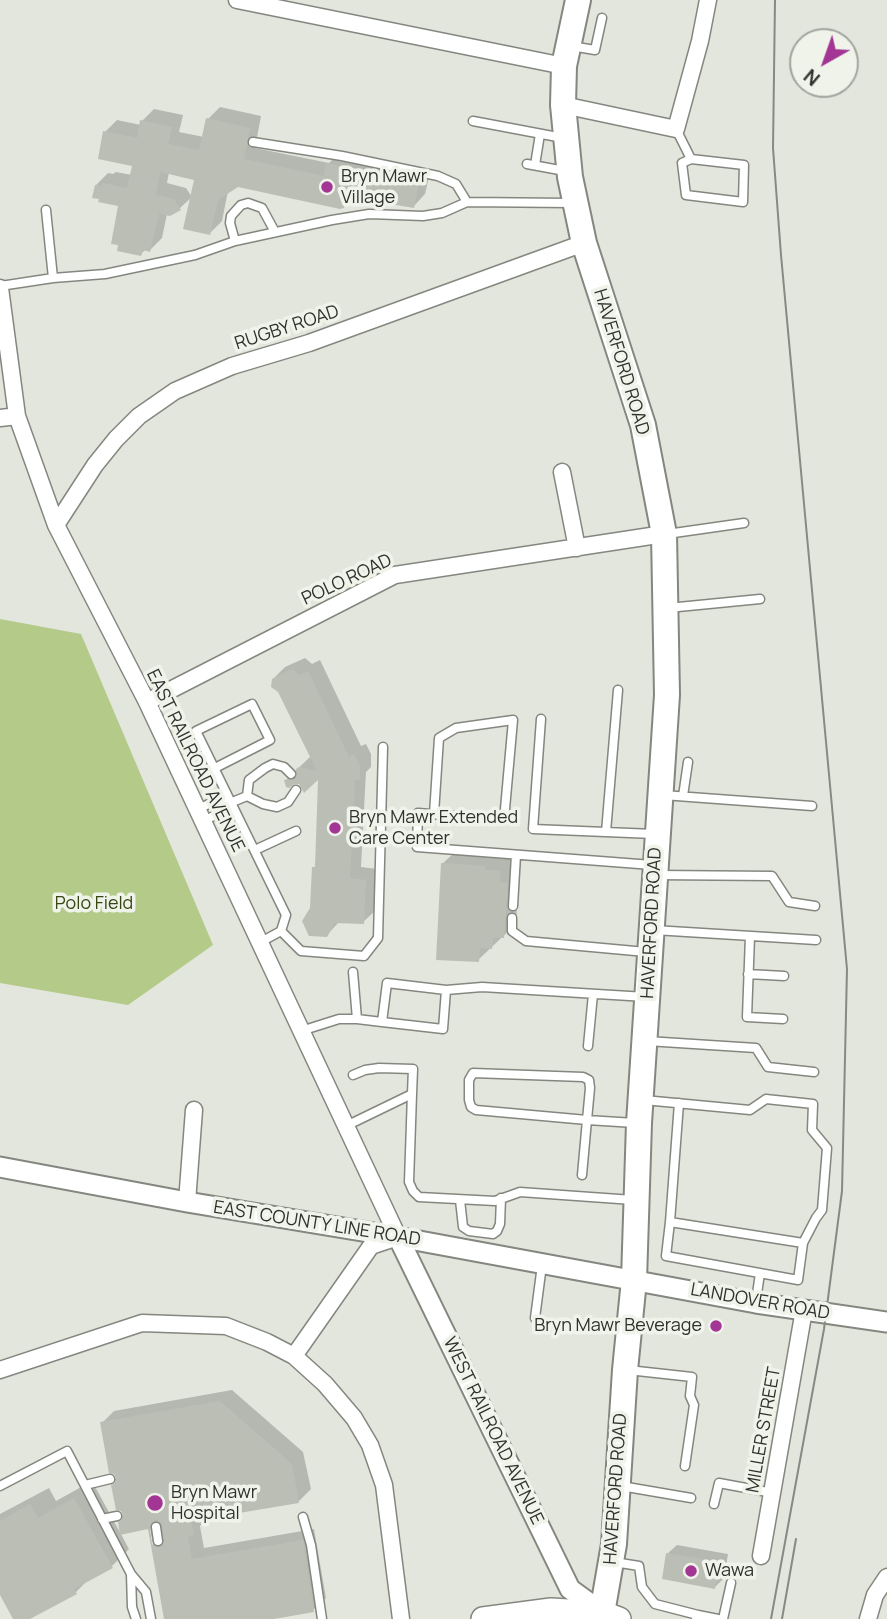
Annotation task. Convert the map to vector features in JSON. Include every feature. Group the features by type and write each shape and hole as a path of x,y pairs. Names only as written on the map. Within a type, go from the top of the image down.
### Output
{"main road":[{"name":"HAVERFORD ROAD","path":"578,0 566,56 563,105 566,139 584,243 643,425 664,534 672,795 657,834 654,870 635,1200 634,1280 608,1617"},
{"path":"482,1619 551,1610 608,1617"}],"street":[{"path":"237,0 566,56"},
{"path":"563,105 676,130 708,0"},
{"name":"RUGBY ROAD","path":"56,526 95,465 116,439 139,416 175,391 232,366 309,343 584,243"},
{"name":"EAST RAILROAD AVENUE","path":"0,287 18,416 56,526 147,702 398,1237"},
{"path":"0,418 18,416"},
{"path":"562,472 577,548"},
{"name":"POLO ROAD","path":"147,702 395,575 664,534"},
{"path":"187,1202 194,1110"},
{"name":"EAST COUNTY LINE ROAD","path":"0,1167 634,1280"},
{"path":"293,1356 371,1246 398,1237"},
{"name":"WEST RAILROAD AVENUE","path":"398,1237 570,1589 608,1617"},
{"name":"LANDOVER ROAD","path":"634,1280 756,1303 887,1322"},
{"name":"MILLER STREET","path":"761,1556 804,1310"},
{"path":"0,1370 142,1323 226,1326 267,1342 293,1356 325,1384 354,1418 370,1445 384,1485 401,1619"},
{"path":"868,1619 875,1595 887,1577"}],"lane":[{"path":"566,56 595,50 602,18"},
{"path":"473,121 566,139"},
{"path":"676,130 691,159"},
{"path":"540,134 531,164 570,172"},
{"path":"253,142 342,156 439,176 456,184 467,202"},
{"path":"691,159 744,165 743,202 686,195 682,163 691,159"},
{"path":"0,287 53,278 105,274 195,255 235,241 369,214 424,216 442,213 467,202 575,203"},
{"path":"235,241 231,216 241,205 248,203 262,208 275,232"},
{"path":"46,210 53,278"},
{"path":"664,534 744,523"},
{"path":"665,608 760,599"},
{"path":"606,832 618,690"},
{"path":"215,768 270,740 252,704 196,731 286,915 281,931 259,943"},
{"path":"541,719 533,829 657,834"},
{"path":"434,814 439,738 456,728 513,720 504,820 418,813 417,847 654,870 772,876 789,902 815,905"},
{"path":"281,931 301,951 364,956 378,938 383,747"},
{"path":"688,762 672,795 812,806"},
{"path":"247,796 249,780 265,768 274,764 284,767 291,774"},
{"path":"201,815 219,813 230,803 247,796 277,807 288,802 296,790"},
{"path":"201,815 213,802 230,803"},
{"path":"254,850 296,831"},
{"path":"513,906 516,855"},
{"path":"512,918 512,931 526,941 650,941 750,936 817,940"},
{"path":"750,936 747,1017 783,1019"},
{"path":"353,972 357,1019"},
{"path":"748,974 784,976"},
{"path":"382,1022 387,983 446,990 482,987 647,998"},
{"path":"301,1031 339,1018 443,1029 446,990"},
{"path":"588,1046 593,994"},
{"path":"645,1041 757,1048 768,1067 814,1072"},
{"path":"353,1075 379,1068 413,1069 409,1182 419,1197 495,1201 520,1192 635,1200"},
{"path":"582,1175 587,1120 590,1088 589,1080 583,1077 473,1073 469,1080 471,1107 476,1110 587,1120 679,1103 750,1110 766,1098 813,1104 812,1130 827,1148 822,1210 803,1243 798,1280 666,1256 679,1103"},
{"path":"346,1126 412,1094"},
{"path":"460,1200 463,1227 469,1231 493,1234 500,1224 501,1198"},
{"path":"670,1222 803,1243"},
{"path":"535,1318 542,1265"},
{"path":"756,1303 760,1273"},
{"path":"625,1370 692,1377 691,1396 694,1405 685,1466"},
{"path":"0,1486 67,1451 131,1574 146,1592 151,1619"},
{"path":"85,1485 110,1479"},
{"path":"714,1504 719,1483 773,1493"},
{"path":"618,1485 691,1498"},
{"path":"102,1519 117,1516"},
{"path":"303,1517 312,1545 322,1619"},
{"path":"156,1527 158,1541"},
{"path":"612,1562 639,1566 642,1587 655,1604 697,1617 720,1619 731,1583"},
{"path":"131,1574 132,1608 136,1619"},
{"path":"132,1608 149,1606"}],"green space":[{"name":"Polo Field","path":"0,619 81,634 213,945 128,1005 0,983"}],"building":[{"name":"Bryn Mawr Village","path":"206,118 250,128 244,159 324,176 326,163 410,180 419,184 414,208 361,199 359,206 345,203 344,208 340,209 238,187 218,200 210,235 183,229 194,180 160,172 156,195 174,199 181,210 170,216 159,214 150,252 143,250 141,256 117,251 118,245 111,244 118,206 92,198 95,185 102,186 102,183 127,188 132,166 98,159 103,131 137,138 140,120 172,127 168,144 199,150"},
{"name":"Bryn Mawr Extended Care Center","path":"292,669 300,675 308,671 349,757 354,754 360,766 360,780 355,780 350,878 366,880 364,924 335,923 327,937 309,936 302,921 310,908 312,867 315,867 318,780 304,793 299,784 289,788 284,780 295,779 296,769 299,767 317,771 278,692 271,687 272,679"},
{"path":"441,863 485,866 485,870 500,871 500,882 508,883 504,938 493,938 492,949 480,948 479,962 436,960"},
{"path":"220,1401 292,1464 299,1503 191,1521 194,1535 188,1536 192,1559 303,1540 314,1612 274,1619 164,1619 148,1529 120,1535 118,1522 123,1515 116,1510 111,1485 116,1478 109,1473 100,1422","holes":["156,1520 162,1524 164,1540 163,1546 158,1548 152,1544 151,1522"]},
{"path":"74,1498 113,1568 74,1589 77,1594 30,1619 13,1619 0,1595 0,1521 30,1504 38,1518"},
{"name":"Wawa","path":"666,1553 720,1562 715,1589 662,1579"}],"tram line":[{"path":"771,1619 824,1329 842,1191 847,969 773,148 775,0"},
{"path":"782,1619 796,1539"}],"place":[{"name":"Bryn Mawr Village","path":"327,187"},
{"name":"Bryn Mawr Extended Care Center","path":"335,828"},
{"name":"Bryn Mawr Beverage","path":"716,1326"},
{"name":"Bryn Mawr Hospital","path":"155,1503"},
{"name":"Wawa","path":"691,1571"}]}
